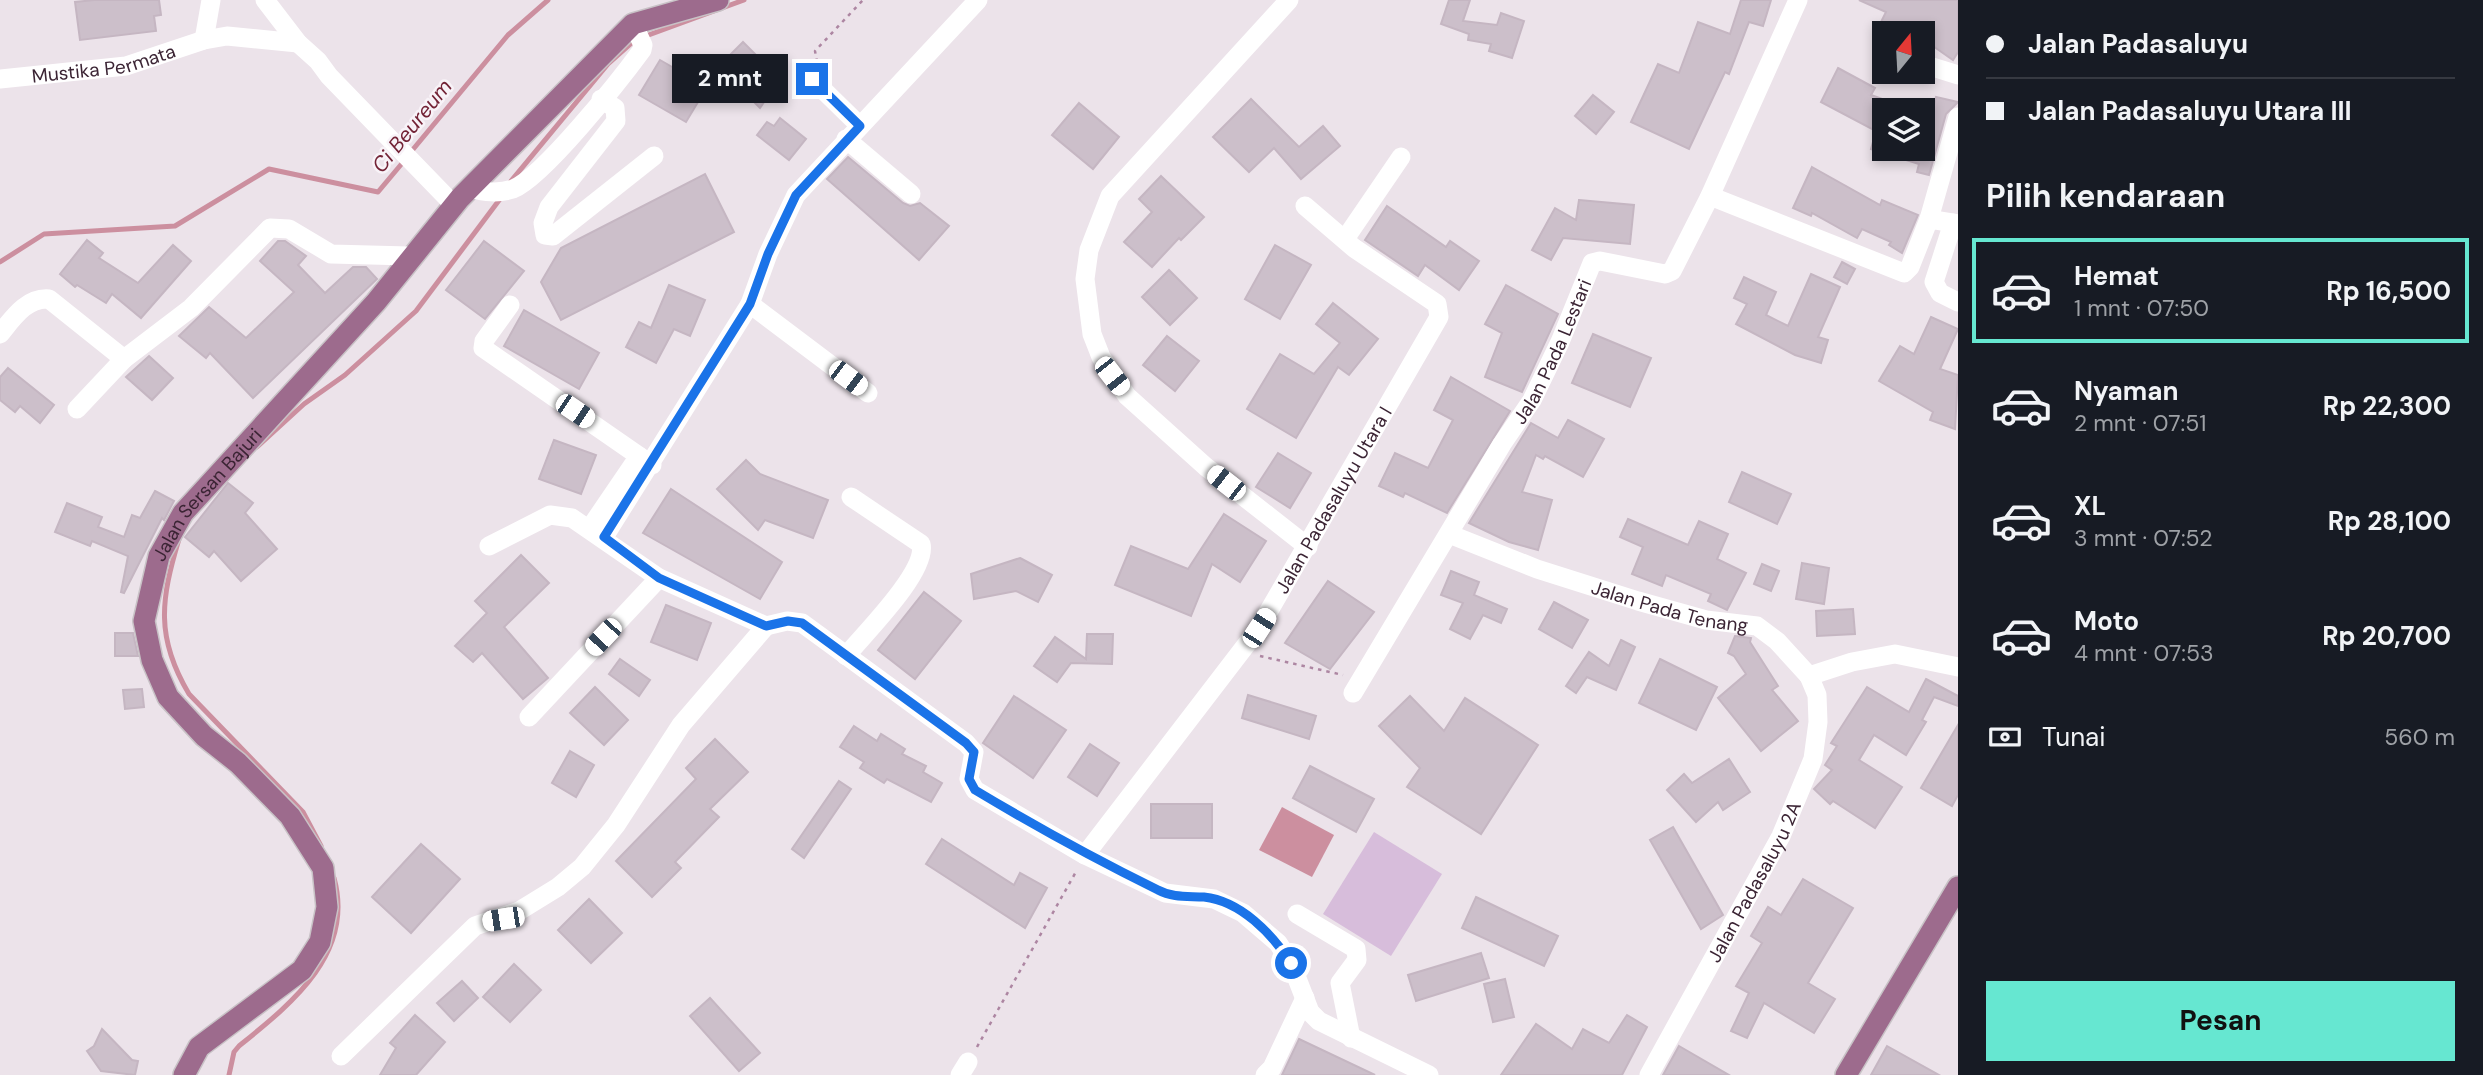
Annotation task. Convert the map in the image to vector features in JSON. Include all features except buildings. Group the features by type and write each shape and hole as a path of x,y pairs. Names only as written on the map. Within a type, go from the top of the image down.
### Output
{"main road":[{"name":"Jalan Sersan Bajuri","path":"184,1075 200,1048 302,970 320,942 327,906 323,868 290,816 238,763 204,736 168,697 152,660 144,621 156,567 183,513 376,302 409,256 461,197 636,32 718,0"},
{"path":"1846,1075 1958,887"}],"street":[{"path":"204,40 211,0"},
{"path":"265,0 298,43 356,95 435,176 461,197 510,190 533,177 642,50 636,32"},
{"path":"597,532 750,304 768,254 796,195 978,0"},
{"path":"1289,0 1110,196 1089,250 1084,279 1092,334 1112,376 1127,396 1206,467 1308,547"},
{"name":"Jalan Pada Lestari","path":"1357,686 1532,400 1560,342 1592,263 1600,261 1670,273 1710,196 1798,0"},
{"name":"Mustika Permata","path":"0,79 126,65 204,40 227,36 298,43"},
{"path":"1936,68 1958,75"},
{"path":"812,79 853,133 911,194"},
{"path":"601,99 615,108 615,121 549,207 543,223 545,235 553,236 654,156"},
{"path":"1958,117 1934,282 1940,293 1958,302"},
{"path":"1710,196 1904,273 1944,222 1958,154"},
{"path":"1345,239 1401,157"},
{"name":"Jalan Padasaluyu Utara I","path":"1085,855 1259,628 1436,326 1440,312 1437,304 1345,239 1305,206"},
{"path":"76,409 124,359 191,308 270,228 289,229 331,254 409,256"},
{"path":"0,334 16,314 36,299 49,299 124,359"},
{"path":"510,304 484,341 484,348 645,460"},
{"path":"750,304 868,393"},
{"path":"846,656 914,575 922,552 921,544 852,497"},
{"path":"489,546 550,516 572,518 597,532 659,578 766,626"},
{"name":"Jalan Pada Tenang","path":"1449,534 1537,569 1638,601 1706,621 1757,626 1777,641 1809,676"},
{"path":"529,717 659,578"},
{"path":"341,1056 475,926 519,911 558,887 582,867 616,825 681,725 766,626 788,621 802,623 966,743 974,752 969,779 975,790 1085,855 1170,896 1213,899 1243,913 1278,943 1291,963 1305,999 1319,1021 1429,1075"},
{"path":"1809,676 1852,662 1895,654 1958,667"},
{"name":"Jalan Padasaluyu 2A","path":"1649,1075 1781,836 1808,772 1818,722 1817,695 1809,676"},
{"path":"1297,914 1356,949 1357,960 1340,983 1351,1038"},
{"path":"1265,1075 1272,1068 1305,999"}],"path":[{"path":"812,79 817,65 816,51 863,0"},
{"path":"1240,651 1357,686"},
{"path":"964,1069 1085,855"}],"shaded area":[{"path":"1282,807 1334,835 1312,877 1259,850"},
{"path":"1374,832 1442,874 1391,956 1323,914"}],"waterway":[{"name":"Ci Beureum","path":"410,153 508,35 548,0"},
{"path":"507,186 608,64 635,40 744,0"},
{"name":"Ci Beureum","path":"0,262 44,234 175,226 269,169 378,192 404,161"},
{"path":"257,447 304,404 345,375 416,311 503,195"},
{"path":"179,539 168,581 164,618 166,636 178,673 189,694 303,812 321,846"},
{"path":"229,1075 234,1052 297,994 314,975 327,953 335,930 338,905 334,878"}],"route":[{"path":"812,79 860,126 796,195 768,254 750,304 604,537 659,578 766,626 788,621 802,623 966,743 974,752 969,779 970,786 975,790 1085,855 1170,896 1213,899 1243,913 1278,943 1291,963"}]}
